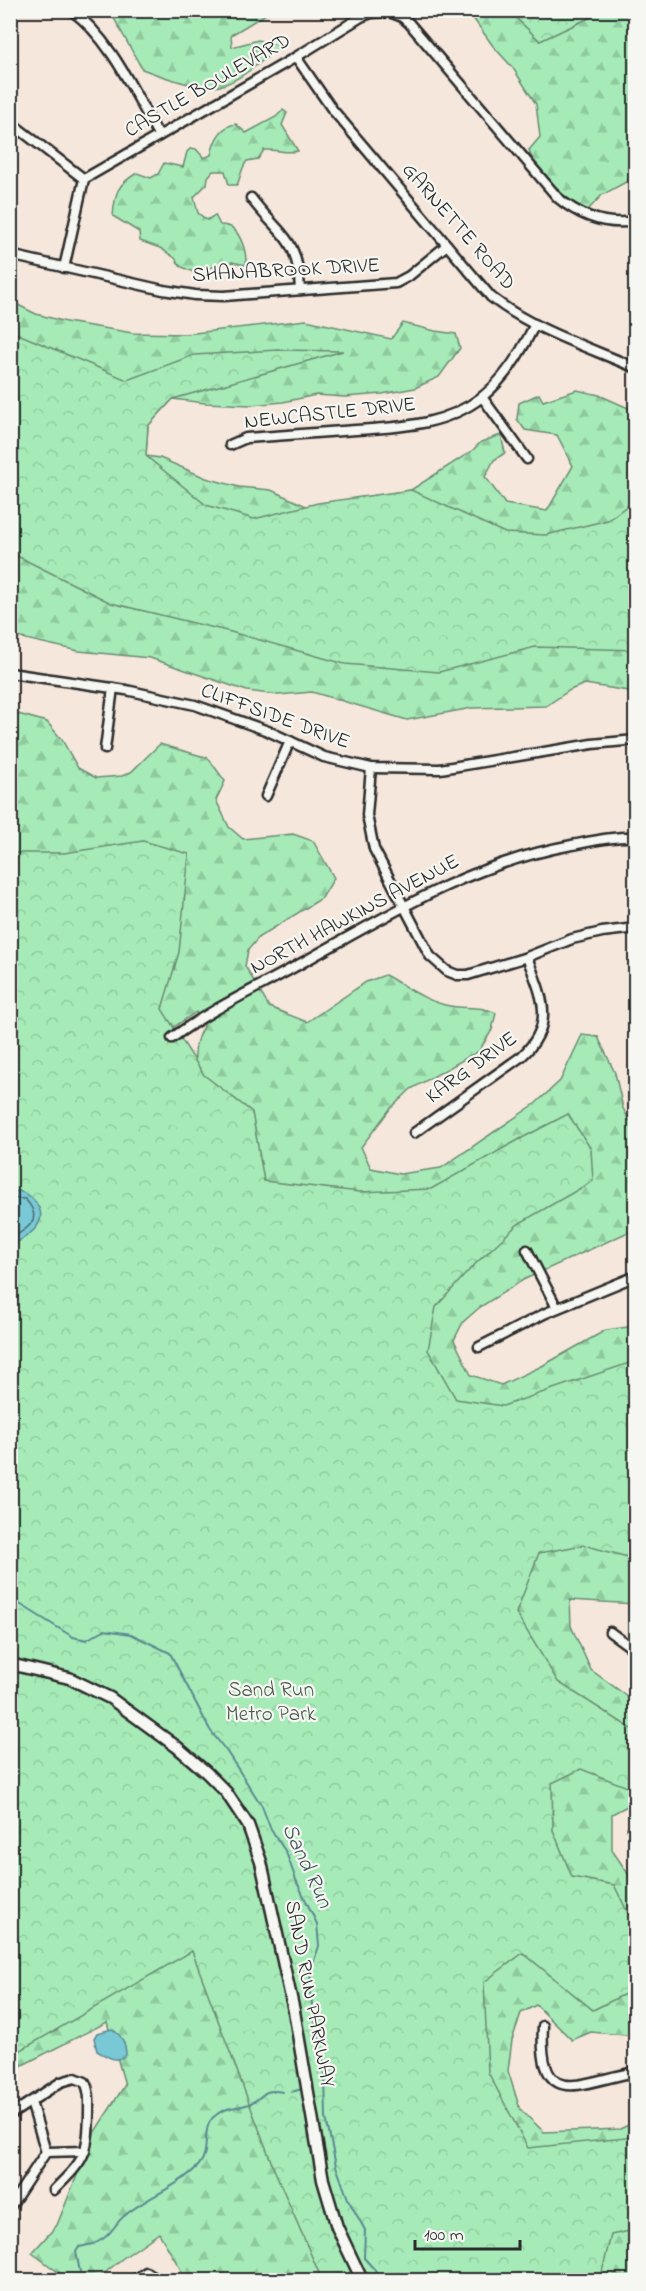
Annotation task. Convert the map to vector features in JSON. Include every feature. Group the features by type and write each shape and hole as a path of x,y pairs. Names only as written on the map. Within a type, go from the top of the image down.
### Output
{"street":[{"path":"71,10 93,28 104,42 159,136"},
{"name":"CASTLE BOULEVARD","path":"84,179 361,17 389,12 402,17 558,198 570,208 593,219 605,222 636,221"},
{"name":"GARNETTE ROAD","path":"296,57 333,109 491,297 535,324 636,368"},
{"path":"10,122 84,179 64,268"},
{"path":"251,198 280,229 293,247 300,271 300,290"},
{"name":"SHANABROOK DRIVE","path":"10,255 163,291 224,296 396,282 409,276 447,245"},
{"name":"NEWCASTLE DRIVE","path":"230,445 246,438 393,429 428,423 463,409 482,398 506,373 535,324"},
{"path":"482,398 526,459"},
{"name":"CLIFFSIDE DRIVE","path":"10,673 113,688 195,705 235,718 324,757 370,768 440,770 592,744 636,740"},
{"path":"105,748 113,688"},
{"path":"266,796 290,741"},
{"path":"370,768 367,815 374,849 430,956 438,965 457,975 468,975 527,957 572,939 602,932 636,928"},
{"name":"NORTH HAWKINS AVENUE","path":"172,1038 250,991 440,887 519,857 591,841 636,837"},
{"name":"KARG DRIVE","path":"414,1133 534,1045 543,1023 544,1009 527,957"},
{"path":"527,1250 557,1308"},
{"path":"479,1347 557,1308 636,1276"},
{"path":"610,1632 636,1651"},
{"name":"SAND RUN PARKWAY","path":"10,1664 69,1678 110,1698 206,1772 226,1792 248,1825 261,1862 294,2011 323,2180 337,2227 362,2280"},
{"path":"543,2026 542,2046 549,2073 558,2083 573,2087 636,2072"},
{"path":"10,2115 61,2082 75,2078 84,2082 90,2091 88,2142 85,2151 78,2165 54,2190"},
{"path":"10,2207 46,2152 31,2102"},
{"path":"46,2152 85,2151"},
{"path":"135,2280 146,2272 154,2280"},
{"path":"10,2278 15,2280"}],"green space":[{"path":"110,11 271,11 231,35 232,47 258,40 282,46 232,81 214,87 198,86 142,69"},
{"path":"468,11 635,11 635,177 602,195 586,212 552,185 537,169 529,150 540,137 536,104 513,68 493,46"},
{"path":"509,11 589,11 591,17 540,41"},
{"path":"283,110 287,113 282,125 298,151 264,150 258,159 247,161 237,185 229,185 225,171 213,171 208,177 207,184 194,197 198,213 207,220 215,215 220,225 235,230 244,250 246,265 232,262 193,272 180,266 175,258 160,248 140,241 139,232 113,216 118,190 125,181 137,173 151,178 158,174 164,163 183,167 187,152 191,148 196,149 204,158 211,155 216,140 230,125 236,124 246,133 276,117"},
{"path":"10,301 36,314 66,322 133,333 186,334 306,320 391,339 403,323 456,334 460,348 439,377 415,388 345,397 316,395 283,402 251,405 173,399 148,426 146,456 160,458 206,478 239,487 271,490 306,506 411,490 472,451 481,442 501,435 505,453 494,460 485,477 505,504 547,511 573,466 557,435 525,430 517,419 519,403 539,394 543,401 577,390 599,395 635,411 635,692 585,684 570,690 546,706 472,708 407,720 312,692 278,695 247,691 150,658 79,651 12,636 10,623"},
{"path":"11,331 127,380 194,355 278,350 343,351 173,399 148,426 146,456 206,505 254,519 318,503 411,490 505,533 546,535 608,520 635,500 635,650 535,647 439,672 345,664 231,632 111,603 11,553"},
{"name":"Sand Run Metro Park","path":"11,712 47,722 62,740 78,768 96,778 122,776 131,772 160,744 208,758 225,781 216,800 229,827 243,839 293,834 313,841 334,878 322,898 259,937 248,950 245,966 269,1007 307,1022 366,982 385,975 441,1004 484,1009 496,1013 492,1030 479,1051 411,1089 390,1109 361,1147 371,1168 400,1174 441,1168 535,1104 560,1081 582,1035 598,1037 615,1073 623,1108 629,1120 635,1121 635,1229 523,1280 480,1307 463,1322 454,1340 471,1375 501,1385 542,1366 606,1330 635,1326 635,1604 570,1600 571,1626 591,1670 635,1702 635,1807 629,1805 612,1814 612,1850 635,1884 635,2036 591,2032 572,2040 536,2005 521,2013 512,2040 508,2071 520,2109 544,2132 620,2129 635,2122 635,2280 185,2280 159,2233 96,2280 69,2280 32,2253 57,2225 94,2133 125,2085 107,2022 11,2071 11,1262 195,1069 196,1046 204,1025 196,1012 162,1035 11,1037 10,800 16,790 11,754"},
{"name":"Sand Run Metro Park","path":"143,841 189,854 179,952 162,1009 204,1075 252,1112 264,1181 360,1192 431,1189 568,1114 591,1149 593,1181 518,1224 471,1268 436,1307 428,1350 456,1399 503,1406 635,1361 635,1559 584,1545 539,1553 516,1613 558,1682 635,1731 635,1790 581,1769 552,1783 553,1830 572,1877 614,1885 631,1919 633,1990 593,2010 523,1953 484,1982 488,2072 528,2148 635,2137 635,2230 611,2235 600,2280 322,2280 274,2169 192,1951 11,2056 10,853 64,853"}],"water":[{"path":"19,1191 34,1200 41,1213 34,1230 11,1246 11,1192"},
{"path":"112,2029 124,2043 126,2055 122,2058 111,2058 97,2051 94,2038 97,2033"}],"waterway":[{"name":"Sand Run","path":"10,1598 73,1637 86,1640 104,1630 131,1634 170,1653 210,1730 262,1806 271,1830 286,1852 296,1880 317,1924 319,1946 312,1967 309,1988 325,2071 326,2118 336,2166 348,2199 365,2230 364,2258 380,2280"},
{"path":"291,2092 302,2089"},
{"path":"80,2272 76,2252 79,2247 105,2238 132,2210 181,2180 199,2165 205,2153 208,2126 216,2115 225,2110 251,2103 264,2093 283,2092"}]}
